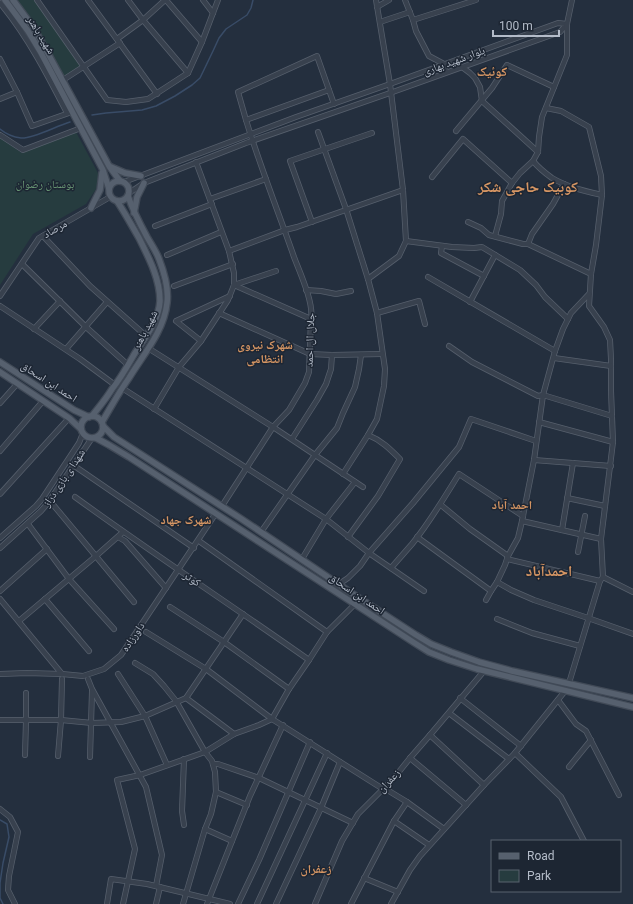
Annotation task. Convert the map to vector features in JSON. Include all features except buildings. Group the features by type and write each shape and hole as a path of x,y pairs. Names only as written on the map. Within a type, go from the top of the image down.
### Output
{"main road":[{"name":"شهید باهنر","path":"5,0 28,31 40,51 69,112 81,128 103,170 109,189"},
{"name":"شهید باهنر","path":"13,0 33,27 88,125 109,166 122,181"},
{"path":"109,166 124,174 141,176"},
{"path":"91,208 100,190 103,170"},
{"path":"122,181 128,187 128,194 123,200 117,201 110,197 108,192 114,182 122,181"},
{"path":"134,213 137,197 144,183"},
{"name":"شهید باهنر","path":"103,424 122,388 162,324 166,313 167,290 163,273 158,258 134,213 128,194"},
{"name":"شهید باهنر","path":"90,416 115,385 140,346 154,322 160,302 156,275 151,261 117,201"},
{"path":"146,336 149,340 153,339"},
{"path":"140,346 147,350"},
{"name":"احمد ابن اسحاق","path":"0,362 74,410 90,416"},
{"name":"احمد ابن اسحاق","path":"0,372 68,418 82,431"},
{"path":"90,416 98,418 103,424 102,433 94,438 88,437 82,431 82,423 90,416"},
{"name":"احمد ابن اسحاق","path":"103,424 114,437 222,506 353,594 431,644 479,662 512,671 632,696"},
{"name":"احمد ابن اسحاق","path":"94,438 109,444 429,652 484,671 633,707"},
{"path":"334,590 340,590 339,584"},
{"path":"349,600 348,598 350,594 353,594"}],"street":[{"path":"37,0 107,100 126,102 148,99 188,73 218,0"},
{"path":"88,0 157,94"},
{"path":"128,0 188,73"},
{"path":"63,80 84,67 118,41 165,0 202,42"},
{"path":"202,0 213,13"},
{"path":"368,279 399,256 406,241 390,84 376,0"},
{"path":"377,8 389,0"},
{"path":"405,0 416,31 428,56 444,64 446,72"},
{"path":"413,20 476,0"},
{"path":"495,236 501,214 502,201 512,183 538,152 538,137 542,117 567,55 567,24 572,0"},
{"path":"0,3 20,28 69,112 32,126 17,92 2,68 0,58"},
{"path":"380,22 410,12"},
{"name":"بلوار شهید بهاری","path":"122,181 141,176 250,134 558,23 567,24"},
{"name":"بلوار شهید بهاری","path":"128,194 144,183 196,162 560,32 567,24"},
{"name":"جلال ال احمد","path":"222,506 273,427 289,410 305,383 309,372 312,313 306,290 252,141 238,92 316,56 329,90"},
{"path":"456,130 492,88 506,65 554,87"},
{"path":"462,67 475,78 480,87 482,101 538,152"},
{"path":"246,120 329,90 334,104"},
{"path":"0,98 17,92"},
{"path":"546,108 561,111 589,127 601,176 602,195 591,274 589,306 604,327 610,340 614,442 601,539 601,579 569,683"},
{"path":"0,135 23,150 81,128"},
{"path":"318,132 346,209 368,279 377,313 385,369 384,386 377,419 343,474"},
{"path":"312,222 290,162 372,133"},
{"path":"432,177 463,139 512,183"},
{"path":"532,161 550,177 564,184 602,195"},
{"path":"154,409 179,367 201,341 220,313 230,296 234,285 233,264 229,251 196,162"},
{"path":"155,226 266,179"},
{"path":"528,244 532,234 553,204 564,184"},
{"path":"229,251 402,190"},
{"name":"مرصاد","path":"0,296 39,238 110,197"},
{"path":"468,222 481,228 489,235 528,244 591,274"},
{"path":"167,255 221,232"},
{"path":"43,236 90,286 146,336"},
{"path":"406,241 452,247 482,247 520,270 568,319"},
{"path":"442,246 441,253 484,276"},
{"path":"470,302 495,255"},
{"path":"22,264 86,327 128,365"},
{"path":"174,286 233,264"},
{"path":"234,285 276,271"},
{"path":"428,277 555,351"},
{"path":"234,285 311,319"},
{"path":"306,290 336,294 351,291"},
{"path":"486,600 518,538 534,460 543,395 555,351 571,313 589,294"},
{"path":"201,341 176,321 230,296"},
{"path":"34,329 60,301"},
{"path":"377,313 419,301 426,324"},
{"path":"66,349 108,302"},
{"path":"0,306 66,349 115,385"},
{"path":"220,313 310,354 382,354"},
{"path":"450,346 472,362 538,396 543,395 612,416"},
{"path":"147,350 179,367 292,439 363,487"},
{"path":"292,439 326,384 331,369 332,355"},
{"path":"261,532 315,455 337,428 355,387 360,369 361,355"},
{"path":"554,358 611,366"},
{"path":"0,403 17,384"},
{"path":"122,388 326,519 369,553 424,591"},
{"path":"0,451 43,401"},
{"path":"0,494 68,418"},
{"path":"339,584 356,570 459,447 472,419 536,441"},
{"path":"539,422 614,442"},
{"name":"شهدا ی بازی دراز","path":"0,538 42,499 79,443 82,431"},
{"path":"348,537 378,496 400,459 388,446 368,434"},
{"name":"شهدا ی بازی دراز","path":"0,548 42,511 73,465 94,438"},
{"path":"534,460 611,466"},
{"path":"562,530 573,463"},
{"path":"73,465 194,548"},
{"path":"391,568 418,537 459,474 523,518 562,530 601,539"},
{"path":"302,559 326,519 355,482"},
{"name":"کوثر","path":"75,497 123,532 309,660"},
{"path":"568,498 605,506"},
{"path":"50,501 134,602"},
{"path":"440,505 507,558 601,579 633,592"},
{"name":"داورزاده","path":"0,674 27,673 83,676 104,669 121,655 216,514"},
{"path":"578,552 585,516"},
{"path":"28,524 69,579 114,629"},
{"path":"19,621 123,532"},
{"path":"118,537 125,540 166,588"},
{"path":"418,537 490,591"},
{"path":"199,541 326,632"},
{"path":"0,590 47,549"},
{"path":"496,582 534,600 633,634"},
{"path":"0,598 62,676 58,756"},
{"path":"45,599 89,651"},
{"path":"123,904 136,849 117,780 140,775 206,752 234,734 272,719 289,689 326,632 355,604"},
{"path":"170,608 224,642 289,689"},
{"path":"0,720 60,720 92,723 121,722 145,716 164,708 186,698 243,614"},
{"path":"497,619 532,633 580,646"},
{"path":"146,632 206,669 272,719 407,802 444,829"},
{"path":"135,663 153,674 176,702 212,761 215,772 216,792 211,814 183,904"},
{"name":"زعفران","path":"315,904 342,841 358,814 394,778 484,671"},
{"path":"118,674 145,716 167,765"},
{"path":"88,679 92,689 146,787 162,855 156,904"},
{"path":"90,757 92,689"},
{"path":"391,904 410,870 420,856 484,784 515,753 565,691"},
{"path":"25,755 26,693"},
{"path":"186,698 234,734"},
{"path":"460,698 521,746"},
{"path":"558,700 576,724 586,731 619,795"},
{"path":"448,713 509,759"},
{"path":"208,902 258,778 283,725"},
{"path":"430,735 484,784"},
{"path":"569,767 591,740"},
{"path":"238,904 259,860 310,742"},
{"path":"257,904 327,753"},
{"path":"515,753 561,797 583,840"},
{"path":"410,758 466,805"},
{"path":"184,759 182,811 184,825"},
{"path":"276,904 321,808 340,762"},
{"path":"213,764 218,764 258,778 353,823"},
{"path":"216,792 247,805"},
{"path":"351,904 394,821 407,802"},
{"path":"0,809 10,817 18,832 9,876 8,890 14,904"},
{"path":"394,821 430,845"},
{"path":"205,830 232,841"},
{"path":"364,878 398,892"},
{"path":"107,904 111,879 158,886 186,893 208,902 230,904"}],"green space":[{"path":"16,0 37,0 82,65 64,78 35,24"},
{"name":"بوستان رضوان","path":"76,132 99,175 96,189 86,204 33,234 0,285 0,138 22,153 62,135"}],"waterway":[{"path":"92,115 142,110 156,106 192,85 200,78 219,38 226,29 247,15 253,0"},
{"path":"0,129 12,136 26,138 70,122"},
{"path":"0,820 7,824 9,837 0,883 0,898 3,904"}],"district":[{"name":"کوئیک","path":"492,71"},
{"name":"کوبیک حاجی شکر","path":"528,187"},
{"name":"شهرک نیروی انتظامی","path":"265,352"},
{"name":"احمد آباد","path":"512,505"},
{"name":"شهرک جهاد","path":"186,520"},
{"name":"احمدآباد","path":"549,571"},
{"name":"زعفران","path":"316,869"}]}
